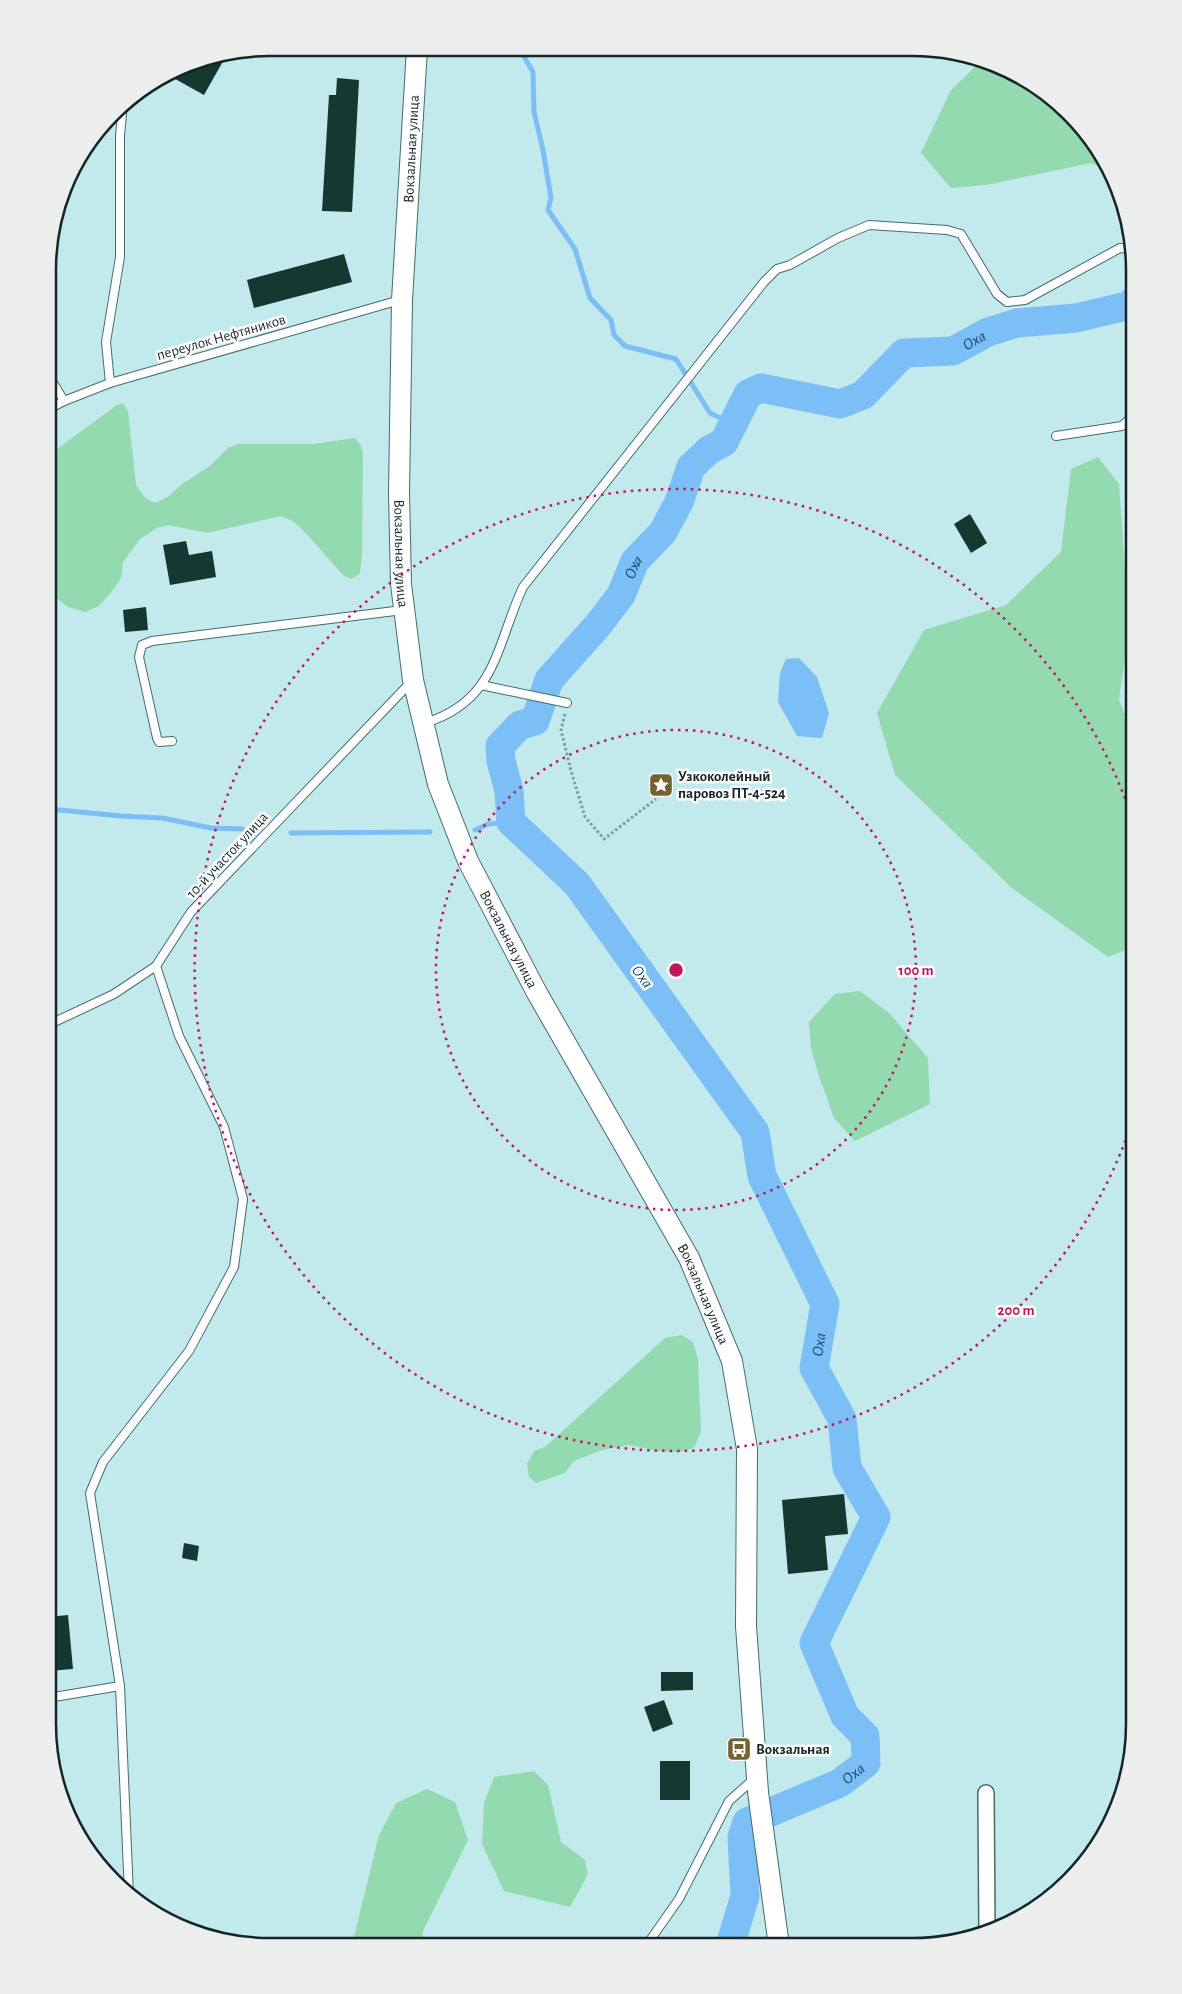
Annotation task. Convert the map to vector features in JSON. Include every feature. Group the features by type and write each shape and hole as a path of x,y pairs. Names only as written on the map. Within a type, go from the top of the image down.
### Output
{"street":[{"name":"Вокзальная улица","path":"417,56 402,300 399,493 401,584 413,680 438,784 468,861 537,993 689,1258 732,1361 747,1449 746,1626 757,1784 778,1938"},
{"path":"986,1793 987,1924"}],"lane":[{"path":"110,383 106,342 120,258 120,136 122,116"},
{"path":"423,724 445,717 463,705 481,685 495,664 515,604 523,587 764,282 777,269 790,265 838,238 869,225 947,230 961,234 997,294 1007,302 1025,300 1120,248 1124,248"},
{"name":"переулок Нефтяников","path":"56,405 110,383 402,300"},
{"path":"56,388 64,401"},
{"path":"1056,436 1122,426 1126,422"},
{"path":"172,741 159,742 157,738 139,657 142,645 152,640 404,609"},
{"name":"10-й участок улица","path":"56,1021 114,994 156,966 191,912 413,680"},
{"path":"481,685 567,703"},
{"path":"129,1885 120,1686 90,1493 103,1462 189,1351 234,1267 243,1199 224,1126 179,1036 156,966"},
{"path":"56,1697 120,1686"},
{"path":"652,1938 679,1899 729,1801 757,1784"}],"path":[{"path":"567,703 561,730 571,771 585,817 604,839 656,799"}],"green space":[{"path":"975,66 1006,78 1031,92 1053,109 1082,140 1099,167 1091,163 986,185 951,188 921,153 951,90"},
{"path":"123,403 128,411 136,485 145,498 155,503 168,497 182,484 210,466 228,448 238,444 313,444 355,438 361,446 363,453 362,554 360,574 351,579 343,575 303,530 294,522 281,516 207,533 169,525 157,528 140,539 123,562 121,578 99,606 85,612 68,607 56,598 56,450 117,405"},
{"path":"1098,457 1119,484 1126,586 1126,650 1119,700 1126,717 1126,950 1108,957 1012,888 895,775 877,713 924,630 1006,605 1061,552 1071,469"},
{"path":"860,991 889,1013 928,1058 930,1104 855,1141 834,1118 811,1048 809,1022 835,994"},
{"path":"682,1335 693,1342 698,1360 701,1432 694,1448 679,1452 659,1451 629,1445 602,1450 574,1461 565,1473 536,1483 529,1477 527,1464 534,1451 545,1447 665,1338"},
{"path":"534,1771 548,1785 561,1842 585,1860 588,1874 570,1907 504,1891 482,1844 484,1803 494,1777"},
{"path":"427,1789 455,1802 468,1840 423,1931 422,1938 354,1938 379,1835 396,1803"}],"water":[{"path":"799,658 817,677 829,713 822,738 797,736 778,702 780,673 786,659"}],"building":[{"path":"223,62 204,95 175,79"},
{"path":"337,78 359,80 352,212 322,211 329,95 336,95"},
{"path":"344,254 352,282 254,308 247,280"},
{"path":"970,514 987,543 971,553 954,524"},
{"path":"186,541 189,555 212,551 216,577 170,585 163,545"},
{"path":"146,607 148,630 125,632 123,610"},
{"path":"844,1494 848,1534 825,1536 828,1570 788,1574 782,1500"},
{"path":"184,1543 199,1546 197,1561 182,1558"},
{"path":"68,1615 73,1669 56,1670 56,1616"},
{"path":"661,1672 693,1672 693,1690 661,1691"},
{"path":"664,1700 673,1724 653,1732 644,1707"},
{"path":"660,1761 690,1761 690,1800 660,1800"}],"waterway":[{"path":"524,56 533,72 534,112 551,198 548,210 575,249 590,298 611,320 614,335 625,346 676,359 710,413 733,424"},
{"name":"Оха","path":"732,1938 745,1896 742,1837 747,1822 840,1783 866,1763 865,1736 845,1716 814,1643 876,1517 847,1468 842,1419 814,1368 825,1304 762,1176 755,1132 577,884 511,822 509,791 501,761 500,746 520,725 535,721 549,680 598,625 621,595 635,561 663,532 679,502 691,467 709,450 724,442 748,394 761,388 840,404 863,395 904,353 953,351 988,332 1017,323 1076,318 1126,306"},
{"path":"56,810 162,818 211,828 242,829"},
{"path":"475,830 488,824 511,822"},
{"path":"291,833 430,832"}],"place":[{"name":"Узкоколейный паровоз ПТ-4-524","path":"661,785"},
{"name":"Вокзальная","path":"739,1749"}]}
